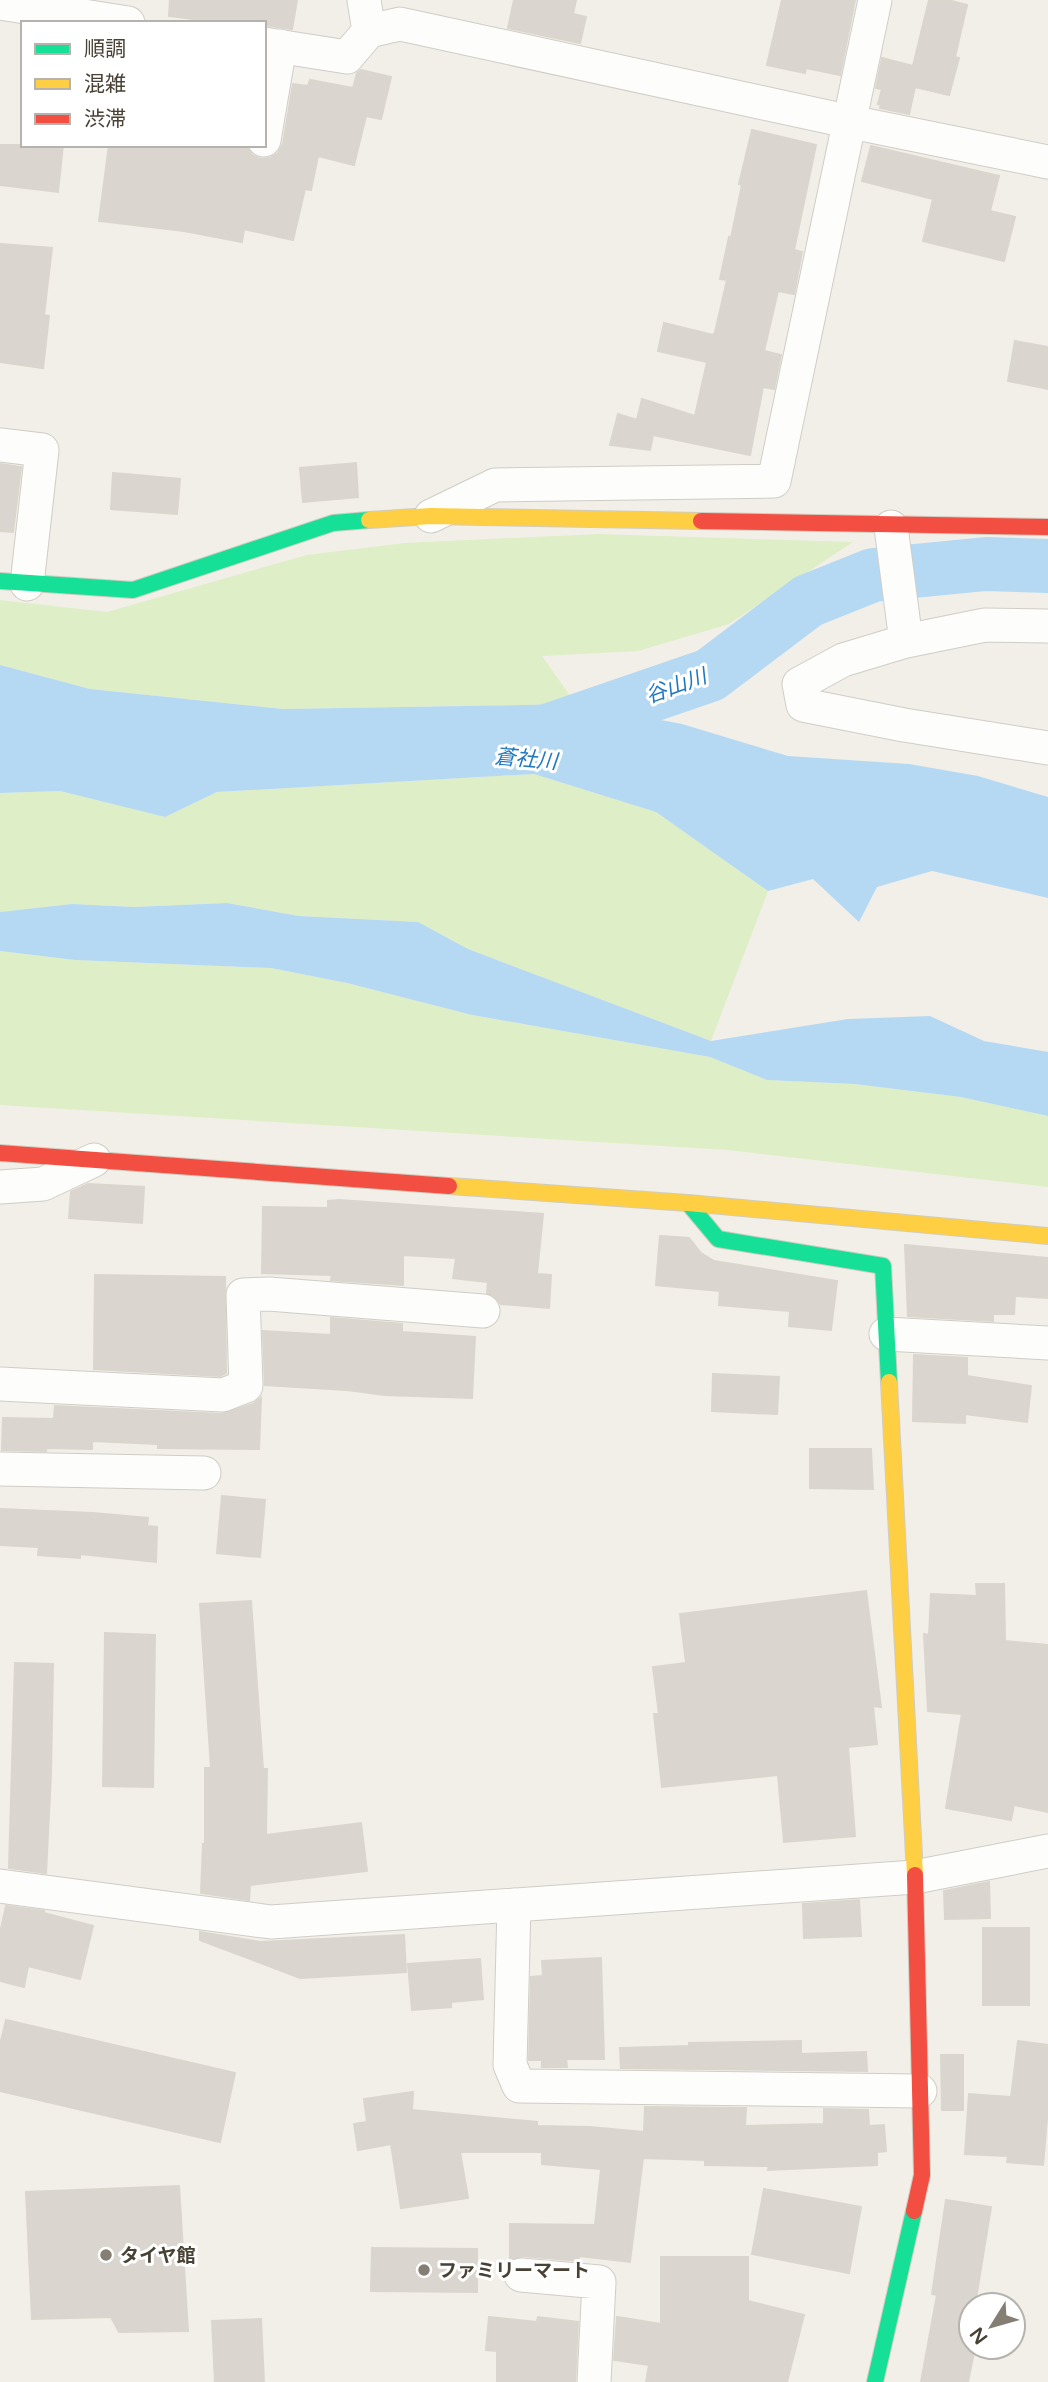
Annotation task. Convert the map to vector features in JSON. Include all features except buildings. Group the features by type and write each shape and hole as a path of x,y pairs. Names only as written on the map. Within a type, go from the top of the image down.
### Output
{"street":[{"path":"431,516 495,485 774,481 875,0"},
{"path":"0,3 115,21"},
{"path":"266,114 272,45 347,57 367,15 851,122 1048,162"},
{"path":"0,445 42,450 14,582 132,590 333,523 431,516 1048,527"},
{"path":"891,525 906,640"},
{"path":"1048,626 985,625 906,640 843,660 799,684 803,705 1048,748"},
{"path":"0,1153 688,1203 1048,1236"},
{"path":"0,1187 43,1184 94,1160"},
{"path":"688,1203 718,1239 883,1266 915,1877 922,2175 875,2382"},
{"path":"0,1384 223,1395 246,1386 243,1295 269,1294 484,1311"},
{"path":"886,1334 1048,1343"},
{"path":"0,1469 204,1473"},
{"path":"0,1886 271,1923 915,1877 1048,1851"},
{"path":"514,1905 510,2065 519,2085 920,2091"},
{"path":"521,2275 599,2282 594,2382"}],"green space":[{"path":"598,534 853,542 729,624 638,651 542,656 576,704 283,709 90,689 0,665 0,600 107,612 307,555 405,543"},
{"path":"534,774 656,812 768,891 711,1041 468,949 418,922 299,916 227,903 134,907 72,904 0,912 0,793 60,791 165,817 217,792"},
{"path":"0,951 75,960 271,968 347,983 472,1015 710,1057 767,1080 854,1084 961,1097 1048,1116 1048,1187 728,1150 0,1105"}],"water":[{"name":"蒼社川","path":"0,665 90,689 283,709 576,704 682,724 788,756 909,764 978,776 1048,797 1048,898 932,871 877,887 859,922 813,879 768,891 656,812 534,774 217,792 165,817 60,791 0,793"},
{"path":"227,903 299,916 418,922 468,949 711,1041 848,1019 930,1016 984,1041 1048,1052 1048,1116 961,1097 854,1084 767,1080 710,1057 472,1015 347,983 271,968 75,960 0,951 0,912 72,904 134,907"}],"waterway":[{"name":"谷山川","path":"539,732 710,675 808,601 873,575 986,564 1048,566"}],"traffic: fast":[{"path":"0,581 133,590 333,523 369,520"},
{"path":"688,1203 718,1239 883,1266 889,1382"},
{"path":"875,2382 914,2211"}],"traffic: slow":[{"path":"369,520 431,516 701,521"},
{"path":"449,1186 688,1203 1048,1236"},
{"path":"889,1382 915,1875"}],"traffic: jam":[{"path":"701,521 1048,527"},
{"path":"0,1153 449,1186"},
{"path":"914,2211 922,2175 915,1875"}],"place":[{"name":"タイヤ館","path":"106,2255"},
{"name":"ファミリーマート","path":"424,2270"}]}
